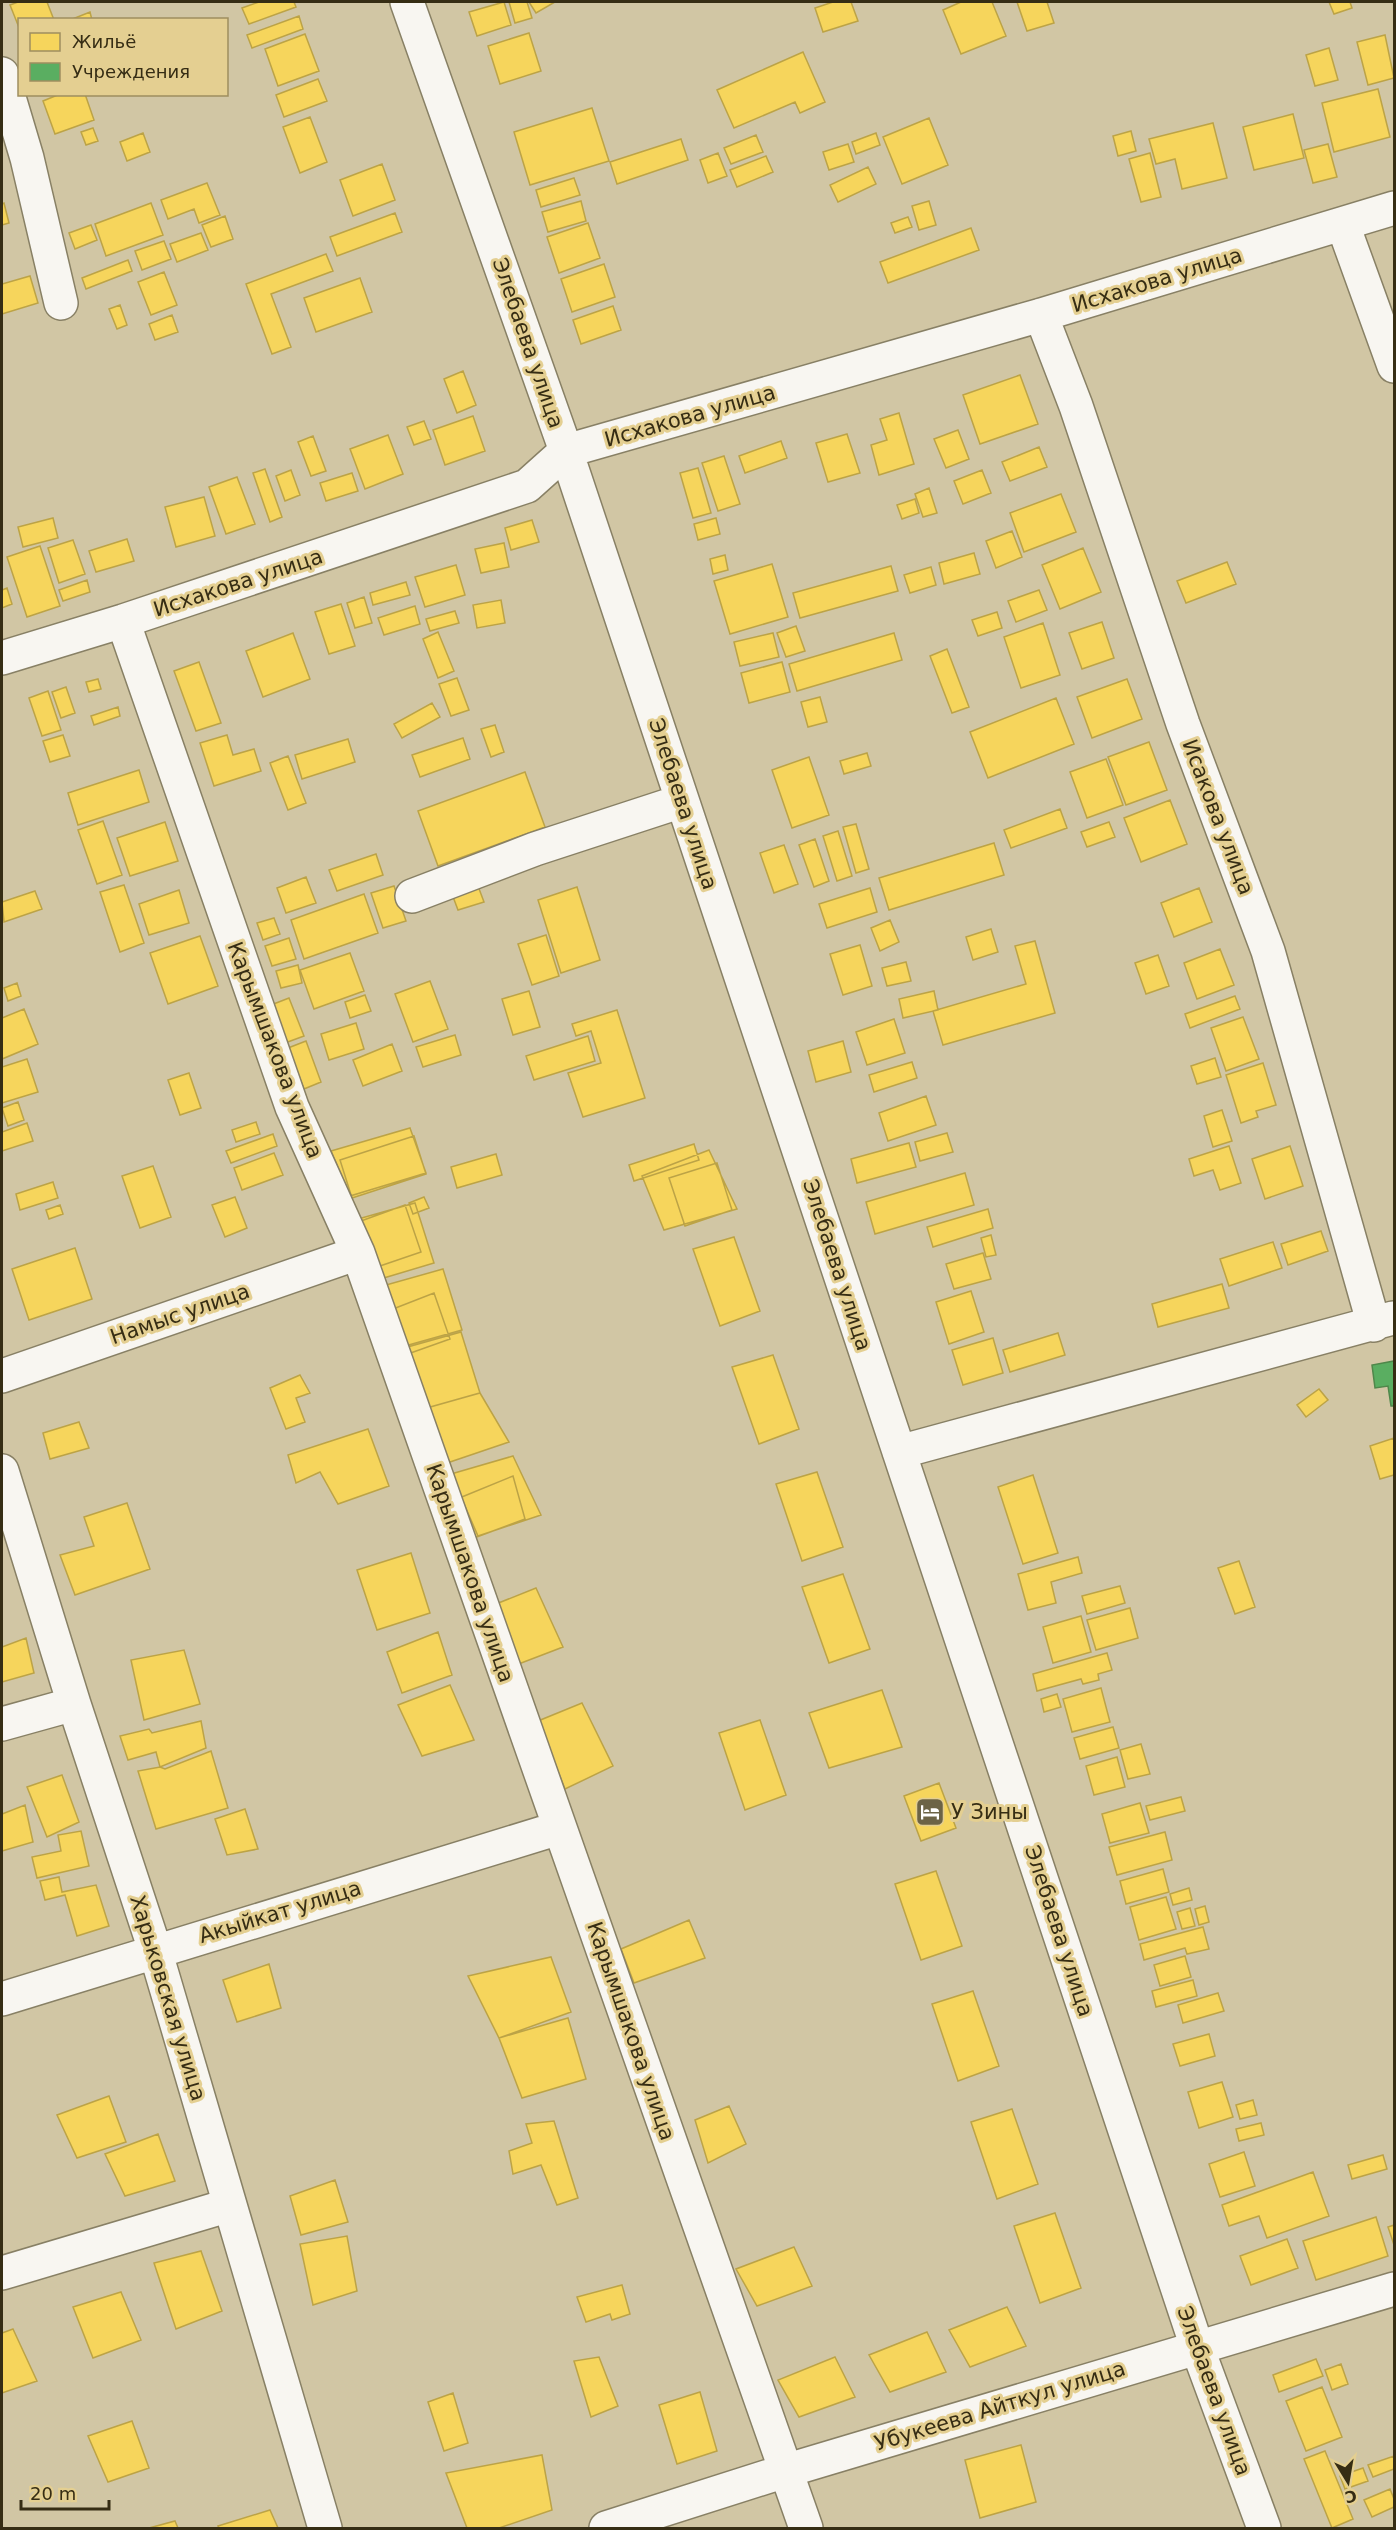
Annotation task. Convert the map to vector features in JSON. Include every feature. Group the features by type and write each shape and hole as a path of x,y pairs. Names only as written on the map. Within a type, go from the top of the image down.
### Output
{"street":[{"name":"Элебаева улица","path":"407,2 566,451 1197,2347 1264,2529"},
{"path":"2,74 27,158 61,303"},
{"name":"Исхакова улица","path":"2,658 123,621 528,486 566,451 1041,315 1395,208"},
{"path":"1343,225 1395,366"},
{"name":"Исакова улица","path":"1041,315 1076,406 1183,724 1268,951 1384,1322"},
{"name":"Карымшакова улица","path":"123,621 291,1107 358,1252 806,2529"},
{"path":"412,896 535,849 682,801"},
{"name":"Намыс улица","path":"2,1376 358,1252"},
{"path":"899,1452 1384,1322"},
{"name":"Харьковская улица","path":"2,1471 74,1704 155,1950 325,2529"},
{"path":"2,1724 74,1704"},
{"name":"Акыйкат улица","path":"2,1999 155,1950 559,1828"},
{"path":"2,2273 230,2205"},
{"name":"Убукеева Айткул улица","path":"606,2529 785,2471 1395,2289"}],"building: Жильё":[{"path":"18,2 47,2 53,18 18,18 18,25 10,5"},
{"path":"259,2 294,2 296,7 249,24 242,8"},
{"path":"504,2 511,25 477,36 469,12"},
{"path":"509,2 527,2 532,18 515,23"},
{"path":"529,2 555,2 536,13"},
{"path":"833,2 851,2 858,21 823,32 815,8"},
{"path":"961,2 992,2 1006,36 961,54 943,10"},
{"path":"1017,2 1047,2 1054,23 1027,31"},
{"path":"1329,2 1350,2 1352,8 1334,14"},
{"path":"90,12 92,18 75,18"},
{"path":"299,16 303,29 252,48 247,35"},
{"path":"529,33 541,71 500,84 488,46"},
{"path":"305,34 319,71 278,86 265,49"},
{"path":"1385,35 1394,78 1368,85 1357,42"},
{"path":"1329,48 1338,80 1315,86 1306,55"},
{"path":"803,52 825,102 800,113 795,102 734,128 717,90"},
{"path":"318,79 327,101 284,117 276,95"},
{"path":"1378,89 1390,137 1334,152 1322,103"},
{"path":"55,96 86,96 94,120 55,134 43,101"},
{"path":"592,108 609,161 530,185 514,132"},
{"path":"1293,114 1304,158 1254,170 1243,127"},
{"path":"310,117 327,162 300,173 283,127"},
{"path":"929,118 948,165 902,184 883,137"},
{"path":"1213,123 1227,178 1182,189 1175,159 1156,164 1149,139"},
{"path":"93,128 98,141 86,145 81,132"},
{"path":"1131,131 1136,151 1118,156 1113,136"},
{"path":"143,133 150,152 127,161 120,142"},
{"path":"876,133 880,145 856,154 852,142"},
{"path":"756,135 763,152 731,164 724,148"},
{"path":"681,139 688,160 617,184 610,162"},
{"path":"848,144 854,162 829,170 823,152"},
{"path":"1328,144 1337,177 1313,183 1304,150"},
{"path":"718,153 727,176 708,183 700,160"},
{"path":"1150,153 1161,197 1141,202 1129,159"},
{"path":"766,156 773,172 737,187 730,170"},
{"path":"382,164 395,200 353,216 340,180"},
{"path":"868,167 876,184 838,202 830,185"},
{"path":"574,178 580,195 541,207 536,190"},
{"path":"207,183 220,215 199,223 194,209 168,219 161,200"},
{"path":"581,201 586,221 548,232 542,212"},
{"path":"929,201 936,225 919,230 912,206"},
{"path":"4,203 9,223 2,225 2,204"},
{"path":"151,203 163,235 106,256 95,224"},
{"path":"395,213 402,232 337,256 330,237"},
{"path":"225,216 233,239 211,247 202,225"},
{"path":"908,217 912,227 895,233 891,223"},
{"path":"588,223 600,258 559,273 547,237"},
{"path":"91,225 97,240 75,249 69,233"},
{"path":"971,228 979,250 888,283 880,262"},
{"path":"201,233 208,250 177,262 170,244"},
{"path":"164,241 171,259 142,270 135,251"},
{"path":"326,254 333,271 271,294 291,347 272,354 246,284"},
{"path":"128,260 132,271 86,289 82,278"},
{"path":"604,264 615,297 572,312 561,279"},
{"path":"164,272 177,305 151,315 138,282"},
{"path":"30,276 38,303 2,314 2,284"},
{"path":"360,278 372,312 316,332 304,298"},
{"path":"120,305 127,325 117,329 109,309"},
{"path":"613,306 621,330 581,344 573,320"},
{"path":"172,315 178,332 155,340 149,324"},
{"path":"463,371 476,405 457,413 444,379"},
{"path":"1020,375 1038,424 980,444 963,395"},
{"path":"899,413 914,464 879,475 871,445 887,440 880,419"},
{"path":"473,416 485,451 445,465 433,430"},
{"path":"424,421 431,439 414,445 407,427"},
{"path":"958,430 969,459 946,468 934,439"},
{"path":"847,434 860,473 828,482 816,443"},
{"path":"388,435 403,474 365,489 350,449"},
{"path":"313,436 326,471 311,476 298,442"},
{"path":"781,441 787,458 745,473 739,456"},
{"path":"1039,447 1047,467 1010,481 1002,462"},
{"path":"724,456 740,504 718,511 702,463"},
{"path":"698,468 711,513 693,518 680,473"},
{"path":"265,469 282,517 270,522 253,473"},
{"path":"291,470 300,495 285,501 276,476"},
{"path":"982,470 991,493 963,504 954,481"},
{"path":"352,473 358,491 326,501 320,483"},
{"path":"237,477 255,524 226,534 209,487"},
{"path":"929,488 937,513 923,517 915,494"},
{"path":"1061,494 1076,532 1024,552 1010,513"},
{"path":"204,497 215,536 176,547 165,507"},
{"path":"915,499 919,513 902,519 897,505"},
{"path":"53,518 58,538 23,547 18,527"},
{"path":"716,518 720,534 698,540 694,524"},
{"path":"532,520 539,542 511,550 505,528"},
{"path":"1012,531 1022,557 996,568 986,541"},
{"path":"127,539 134,561 96,572 89,551"},
{"path":"73,540 85,574 59,583 48,548"},
{"path":"504,543 509,567 481,573 475,549"},
{"path":"40,546 60,606 27,617 7,557"},
{"path":"1083,548 1101,592 1060,609 1042,565"},
{"path":"974,553 980,574 944,584 939,563"},
{"path":"725,555 728,570 713,574 710,559"},
{"path":"1227,562 1236,584 1186,603 1177,581"},
{"path":"772,564 788,617 730,634 714,581"},
{"path":"456,565 465,595 425,607 415,577"},
{"path":"891,566 898,591 800,618 793,593"},
{"path":"931,567 936,585 910,593 904,575"},
{"path":"87,580 90,592 63,601 59,590"},
{"path":"406,582 410,595 373,605 370,593"},
{"path":"7,588 12,604 2,608 2,590"},
{"path":"1039,590 1047,610 1016,622 1008,601"},
{"path":"364,597 372,623 355,628 347,603"},
{"path":"501,600 505,623 477,628 473,605"},
{"path":"341,604 355,646 329,654 315,612"},
{"path":"415,606 420,624 384,635 378,618"},
{"path":"455,611 459,623 430,631 426,619"},
{"path":"997,612 1002,628 978,636 972,620"},
{"path":"1102,622 1114,658 1082,669 1069,633"},
{"path":"1043,623 1060,675 1021,688 1004,637"},
{"path":"796,626 805,651 786,657 777,633"},
{"path":"438,632 454,671 438,678 423,639"},
{"path":"293,633 310,679 263,697 246,651"},
{"path":"773,633 779,657 740,666 734,642"},
{"path":"894,633 902,660 797,691 789,664"},
{"path":"947,649 969,707 952,713 930,656"},
{"path":"199,662 221,723 196,731 174,671"},
{"path":"782,662 790,692 749,703 741,673"},
{"path":"457,678 469,710 451,716 439,684"},
{"path":"98,679 101,689 89,692 86,682"},
{"path":"1127,679 1142,719 1092,738 1077,697"},
{"path":"66,687 75,713 61,718 52,692"},
{"path":"48,691 61,730 42,736 29,698"},
{"path":"820,697 827,722 808,727 801,702"},
{"path":"1056,698 1074,744 988,778 970,732"},
{"path":"432,703 440,717 402,738 394,724"},
{"path":"118,707 120,716 94,725 91,716"},
{"path":"495,725 504,752 491,757 481,729"},
{"path":"63,735 70,756 50,762 43,741"},
{"path":"227,735 233,755 254,749 261,771 214,786 200,743"},
{"path":"463,738 470,759 420,777 412,755"},
{"path":"348,739 355,762 302,779 295,755"},
{"path":"1149,742 1167,790 1126,805 1108,757"},
{"path":"867,753 871,766 844,774 840,761"},
{"path":"288,756 306,803 288,810 270,763"},
{"path":"809,757 829,815 792,828 772,770"},
{"path":"1106,759 1123,805 1087,818 1070,772"},
{"path":"139,770 149,802 78,825 68,793"},
{"path":"525,772 545,827 438,866 418,811"},
{"path":"1170,800 1187,844 1141,862 1124,818"},
{"path":"1060,809 1067,828 1011,848 1004,830"},
{"path":"103,821 122,875 97,884 78,830"},
{"path":"165,822 178,861 130,876 117,838"},
{"path":"1109,822 1115,837 1087,847 1081,832"},
{"path":"856,824 869,869 856,873 843,827"},
{"path":"838,831 852,876 837,881 823,836"},
{"path":"815,839 829,881 814,887 799,845"},
{"path":"994,843 1004,875 889,910 879,878"},
{"path":"784,845 798,884 774,893 760,853"},
{"path":"376,854 383,875 337,891 329,870"},
{"path":"306,877 316,903 286,913 277,888"},
{"path":"124,885 144,943 120,952 100,892"},
{"path":"394,886 406,921 383,928 371,893"},
{"path":"478,886 484,902 458,910 452,894"},
{"path":"577,887 600,960 561,973 538,900"},
{"path":"870,888 877,912 827,928 819,904"},
{"path":"1199,888 1212,922 1174,937 1161,903"},
{"path":"179,890 189,923 149,935 139,904"},
{"path":"35,891 42,909 4,922 2,902"},
{"path":"364,894 378,933 304,959 291,920"},
{"path":"274,918 280,934 263,940 257,923"},
{"path":"890,920 899,942 880,951 871,928"},
{"path":"991,929 998,952 973,960 966,937"},
{"path":"546,935 559,976 532,985 518,944"},
{"path":"200,936 218,986 168,1004 150,953"},
{"path":"289,938 296,959 272,966 265,946"},
{"path":"1035,941 1055,1013 943,1045 933,1011 1026,984 1015,946"},
{"path":"860,945 872,986 843,995 830,954"},
{"path":"1220,949 1234,985 1197,999 1184,963"},
{"path":"350,953 364,991 314,1009 300,970"},
{"path":"1158,955 1169,986 1146,994 1135,963"},
{"path":"906,962 911,981 887,986 882,968"},
{"path":"298,965 302,983 281,988 276,971"},
{"path":"430,981 448,1029 413,1042 395,994"},
{"path":"17,983 21,996 8,1001 4,988"},
{"path":"529,991 540,1027 513,1035 502,999"},
{"path":"934,991 938,1010 903,1018 899,999"},
{"path":"365,995 371,1011 350,1018 345,1002"},
{"path":"1235,996 1240,1009 1190,1028 1185,1014"},
{"path":"289,998 304,1036 285,1043 271,1005"},
{"path":"24,1009 38,1044 2,1059 2,1018"},
{"path":"617,1010 645,1098 583,1117 568,1073 601,1063 591,1031 576,1036 572,1024"},
{"path":"1243,1017 1259,1059 1226,1071 1211,1028"},
{"path":"894,1019 905,1053 867,1065 856,1032"},
{"path":"356,1023 364,1049 329,1060 321,1034"},
{"path":"455,1035 461,1055 423,1067 416,1047"},
{"path":"588,1036 595,1061 534,1080 526,1056"},
{"path":"306,1041 321,1082 304,1089 288,1048"},
{"path":"843,1041 851,1072 816,1082 808,1051"},
{"path":"392,1044 402,1071 363,1086 353,1060"},
{"path":"1215,1058 1221,1077 1197,1084 1191,1066"},
{"path":"27,1059 38,1092 2,1103 2,1067"},
{"path":"912,1062 917,1078 874,1092 869,1075"},
{"path":"1263,1063 1276,1105 1256,1111 1258,1117 1241,1123 1226,1075"},
{"path":"189,1073 201,1108 180,1115 168,1080"},
{"path":"926,1096 936,1125 888,1141 879,1113"},
{"path":"18,1102 24,1120 8,1126 2,1108"},
{"path":"1222,1110 1232,1141 1213,1147 1204,1116"},
{"path":"256,1122 260,1134 236,1142 232,1130"},
{"path":"27,1123 33,1141 2,1151 2,1132"},
{"path":"410,1128 426,1173 350,1196 331,1151"},
{"path":"947,1133 953,1152 920,1161 915,1142"},
{"path":"273,1134 277,1146 231,1163 226,1151"},
{"path":"414,1136 426,1174 352,1198 340,1160"},
{"path":"909,1143 916,1167 857,1183 851,1159"},
{"path":"694,1144 699,1160 634,1181 629,1165"},
{"path":"1229,1146 1241,1183 1220,1190 1213,1170 1194,1176 1189,1159"},
{"path":"1290,1146 1303,1186 1265,1199 1252,1159"},
{"path":"709,1150 737,1209 664,1230 642,1176"},
{"path":"274,1153 283,1175 242,1190 234,1168"},
{"path":"496,1154 502,1175 457,1188 451,1167"},
{"path":"717,1163 732,1210 685,1226 669,1178"},
{"path":"153,1166 171,1217 140,1228 122,1176"},
{"path":"965,1173 974,1205 875,1234 866,1202"},
{"path":"53,1182 58,1198 20,1210 16,1194"},
{"path":"235,1197 247,1228 225,1237 212,1205"},
{"path":"424,1197 429,1208 413,1214 409,1203"},
{"path":"415,1203 434,1263 377,1280 358,1219"},
{"path":"60,1205 63,1214 49,1219 46,1210"},
{"path":"405,1205 421,1252 377,1267 361,1221"},
{"path":"988,1209 993,1228 933,1247 927,1227"},
{"path":"1321,1231 1328,1251 1288,1265 1281,1244"},
{"path":"991,1235 996,1255 986,1257 981,1238"},
{"path":"734,1237 760,1311 720,1326 693,1249"},
{"path":"1273,1242 1282,1268 1229,1286 1220,1259"},
{"path":"75,1248 92,1299 29,1320 12,1269"},
{"path":"983,1253 991,1279 954,1289 946,1264"},
{"path":"443,1269 462,1330 405,1346 386,1285"},
{"path":"1222,1284 1229,1308 1158,1327 1152,1304"},
{"path":"971,1291 984,1332 949,1344 936,1302"},
{"path":"434,1293 450,1339 405,1355 393,1309"},
{"path":"461,1332 480,1393 423,1409 404,1348"},
{"path":"1058,1333 1065,1355 1010,1372 1003,1350"},
{"path":"993,1338 1003,1373 963,1385 952,1350"},
{"path":"773,1355 799,1429 759,1444 732,1367"},
{"path":"300,1375 310,1393 296,1398 305,1422 286,1429 270,1388"},
{"path":"1319,1389 1328,1400 1306,1417 1297,1405"},
{"path":"480,1393 509,1442 447,1463 423,1409"},
{"path":"79,1422 89,1448 50,1459 43,1433"},
{"path":"368,1429 389,1486 338,1504 320,1472 296,1483 288,1455"},
{"path":"1394,1438 1394,1475 1380,1479 1370,1446"},
{"path":"513,1456 541,1515 478,1536 451,1474"},
{"path":"817,1472 843,1547 802,1561 776,1484"},
{"path":"1033,1475 1058,1553 1023,1564 998,1487"},
{"path":"513,1476 525,1519 474,1538 457,1499"},
{"path":"127,1503 150,1569 75,1595 60,1555 94,1546 84,1517"},
{"path":"411,1553 430,1613 377,1630 357,1570"},
{"path":"1078,1557 1082,1573 1051,1582 1056,1603 1028,1610 1018,1574"},
{"path":"1239,1561 1255,1607 1235,1614 1218,1568"},
{"path":"843,1574 870,1649 829,1663 802,1587"},
{"path":"1120,1586 1125,1603 1087,1614 1082,1596"},
{"path":"536,1588 563,1647 516,1665 491,1606"},
{"path":"1130,1608 1138,1638 1096,1650 1087,1620"},
{"path":"1081,1616 1091,1652 1053,1663 1043,1627"},
{"path":"438,1632 452,1675 402,1693 387,1652"},
{"path":"26,1638 34,1673 2,1682 2,1647"},
{"path":"184,1650 200,1704 144,1720 131,1660"},
{"path":"1107,1653 1112,1670 1098,1674 1099,1680 1083,1684 1081,1679 1037,1691 1033,1674"},
{"path":"450,1685 474,1740 422,1756 398,1705"},
{"path":"1101,1688 1110,1722 1072,1732 1063,1699"},
{"path":"882,1690 902,1747 829,1768 809,1713"},
{"path":"1057,1694 1061,1707 1044,1712 1041,1699"},
{"path":"582,1703 613,1766 565,1789 538,1721"},
{"path":"760,1720 786,1795 745,1810 719,1733"},
{"path":"201,1721 206,1748 160,1767 156,1752 128,1760 120,1736 149,1729 152,1733"},
{"path":"1113,1727 1119,1748 1080,1759 1074,1738"},
{"path":"1141,1744 1150,1774 1128,1779 1120,1750"},
{"path":"211,1751 228,1808 156,1829 138,1771 160,1767 165,1769"},
{"path":"1117,1757 1125,1787 1094,1795 1086,1766"},
{"path":"62,1775 79,1822 47,1837 27,1787"},
{"name":"У Зины","path":"939,1783 956,1828 921,1841 904,1796"},
{"path":"1181,1797 1185,1811 1150,1820 1146,1806"},
{"path":"1140,1803 1149,1833 1110,1843 1102,1814"},
{"path":"25,1805 33,1842 2,1851 2,1814"},
{"path":"245,1809 258,1849 227,1855 215,1819"},
{"path":"81,1831 89,1866 37,1878 32,1857 61,1851 58,1835"},
{"path":"1165,1832 1172,1860 1117,1875 1109,1847"},
{"path":"1163,1869 1169,1892 1126,1904 1120,1881"},
{"path":"936,1871 962,1946 921,1960 895,1884"},
{"path":"59,1877 62,1892 96,1885 109,1926 77,1936 65,1895 45,1900 40,1881"},
{"path":"1189,1888 1192,1900 1173,1905 1170,1894"},
{"path":"1166,1897 1176,1929 1139,1940 1130,1907"},
{"path":"1205,1906 1209,1922 1199,1925 1195,1909"},
{"path":"1190,1908 1195,1926 1182,1929 1177,1912"},
{"path":"689,1920 705,1958 634,1983 621,1949"},
{"path":"1203,1927 1209,1949 1187,1954 1185,1948 1144,1960 1140,1944"},
{"path":"1185,1956 1191,1977 1160,1986 1154,1965"},
{"path":"551,1957 571,2012 499,2038 468,1976"},
{"path":"269,1964 281,2008 237,2022 223,1980"},
{"path":"1193,1980 1197,1996 1156,2007 1152,1991"},
{"path":"973,1991 999,2066 958,2081 932,2004"},
{"path":"1218,1993 1224,2011 1183,2023 1178,2005"},
{"path":"568,2018 586,2079 522,2098 499,2038"},
{"path":"1209,2034 1215,2056 1180,2066 1173,2044"},
{"path":"1222,2082 1233,2117 1199,2128 1188,2092"},
{"path":"109,2096 126,2142 77,2158 57,2115"},
{"path":"1253,2100 1257,2115 1240,2119 1236,2105"},
{"path":"729,2106 746,2144 708,2163 695,2120"},
{"path":"1012,2109 1038,2184 997,2199 971,2122"},
{"path":"554,2121 578,2198 557,2205 541,2165 513,2174 509,2151 532,2143 526,2124"},
{"path":"1261,2123 1264,2135 1239,2141 1236,2129"},
{"path":"158,2134 175,2181 125,2196 105,2154"},
{"path":"1244,2152 1255,2186 1220,2197 1209,2164"},
{"path":"1383,2155 1387,2169 1352,2179 1348,2165"},
{"path":"1313,2172 1329,2216 1267,2238 1259,2216 1229,2226 1222,2205"},
{"path":"335,2180 348,2222 301,2235 290,2196"},
{"path":"1055,2213 1081,2288 1040,2303 1014,2226"},
{"path":"1376,2217 1388,2256 1316,2280 1303,2241"},
{"path":"1394,2225 1394,2245 1388,2227"},
{"path":"347,2236 357,2291 313,2305 300,2244"},
{"path":"1287,2239 1298,2268 1251,2285 1240,2256"},
{"path":"794,2247 812,2286 757,2306 736,2269"},
{"path":"201,2251 222,2311 176,2329 154,2263"},
{"path":"622,2285 630,2314 612,2320 610,2314 586,2322 577,2297"},
{"path":"121,2292 141,2340 93,2358 73,2307"},
{"path":"1007,2307 1026,2346 970,2367 949,2330"},
{"path":"13,2329 37,2381 2,2393 2,2333"},
{"path":"927,2332 946,2372 890,2392 869,2355"},
{"path":"599,2357 618,2406 591,2417 574,2361"},
{"path":"835,2357 855,2397 799,2417 778,2380"},
{"path":"1316,2359 1323,2376 1279,2392 1273,2375"},
{"path":"1341,2364 1348,2384 1332,2390 1325,2370"},
{"path":"1322,2387 1342,2437 1306,2451 1286,2401"},
{"path":"700,2392 717,2451 677,2464 659,2405"},
{"path":"453,2393 468,2443 444,2451 428,2402"},
{"path":"132,2421 149,2468 108,2482 88,2436"},
{"path":"1021,2445 1036,2502 980,2518 965,2460"},
{"path":"1325,2451 1353,2519 1332,2528 1304,2459"},
{"path":"542,2455 552,2510 499,2528 467,2528 446,2473"},
{"path":"1394,2456 1394,2469 1373,2477 1368,2465"},
{"path":"1363,2468 1368,2481 1345,2489 1340,2476"},
{"path":"1390,2489 1394,2507 1372,2517 1364,2500"},
{"path":"270,2510 278,2528 219,2528 218,2526"},
{"path":"175,2521 178,2528 149,2528"}],"building: Учреждения":[{"path":"1394,1361 1394,1406 1391,1406 1388,1386 1375,1388 1372,1365"}],"place":[{"name":"У Зины","path":"930,1812"}]}
